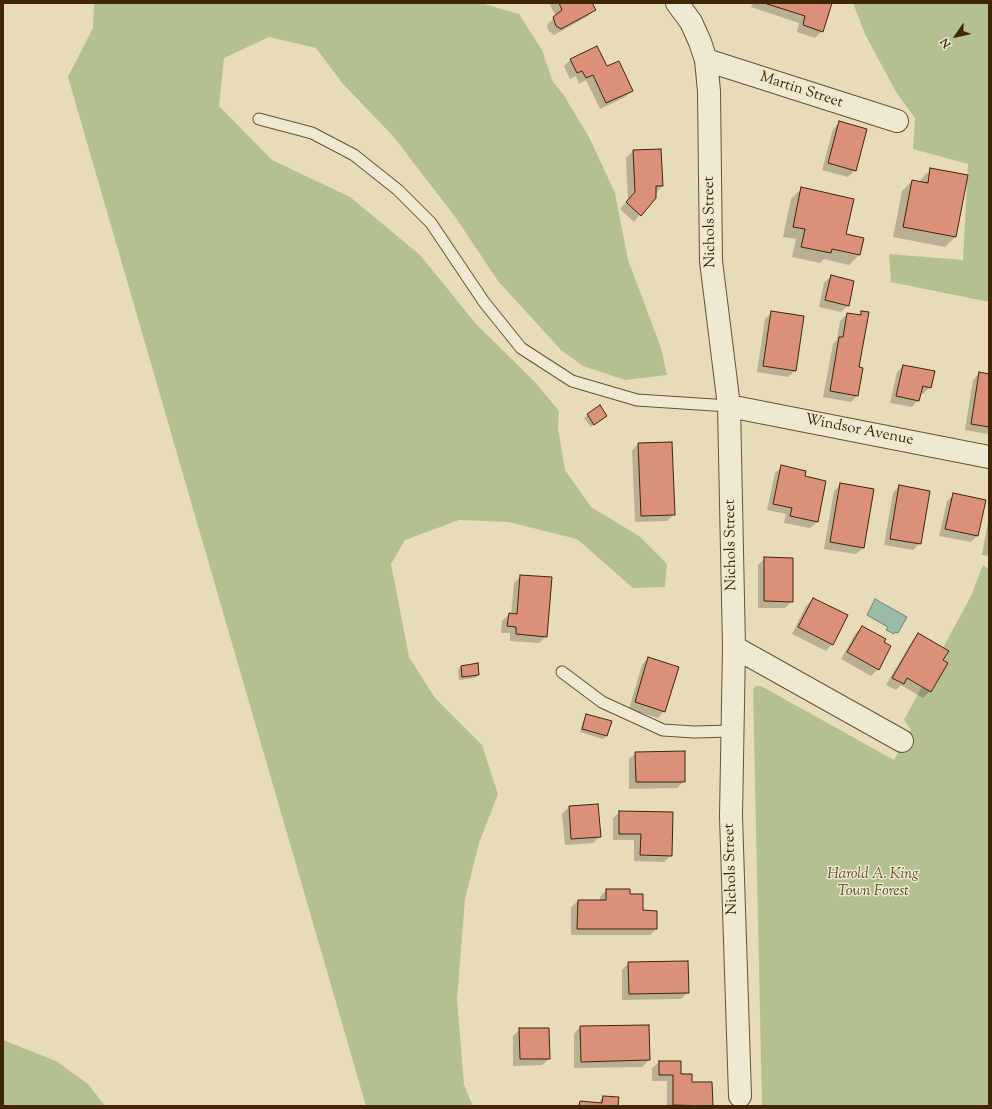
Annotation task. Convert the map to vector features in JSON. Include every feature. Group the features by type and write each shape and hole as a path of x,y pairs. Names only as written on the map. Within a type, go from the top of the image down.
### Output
{"street":[{"name":"Nichols Street","path":"677,3 691,22 706,60 709,91 711,261 729,406 734,647 731,816 740,1096"},
{"name":"Martin Street","path":"706,60 897,121"},
{"name":"Windsor Avenue","path":"729,406 989,456"},
{"path":"734,647 902,740"}],"lane":[{"path":"259,119 312,133 354,155 398,190 431,223 484,302 522,348 572,381 637,400 729,406"},
{"path":"562,672 602,702 664,730 694,732 732,731"}],"green space":[{"path":"94,3 481,3 519,14 542,50 553,82 563,94 589,137 615,193 628,260 661,348 667,375 625,380 583,366 561,350 498,281 456,218 393,136 343,84 316,48 269,37 224,58 219,106 272,160 350,197 420,255 476,324 535,382 559,411 558,428 565,470 591,507 639,536 667,564 665,587 633,588 577,539 509,522 459,520 405,540 391,564 409,657 435,698 482,745 498,794 479,843 465,899 457,999 464,1085 473,1106 366,1106 68,77 93,28"},
{"path":"853,3 989,3 989,302 891,282 889,254 963,260 968,164 913,149 915,118 896,92 865,34"},
{"name":"Harold A. King Town Forest","path":"983,565 989,569 989,1106 762,1106 753,689 756,686 761,686 894,760 911,730 904,720 971,596"},
{"path":"3,1040 56,1061 88,1084 105,1106 3,1106"}],"shaded area":[{"path":"875,599 907,617 898,633 895,632 894,634 886,630 888,627 867,615"}],"building":[{"path":"559,3 592,3 596,10 561,29 556,26 553,17 562,10"},
{"path":"764,3 832,3 823,32 803,25 805,16"},
{"path":"597,46 607,66 619,61 633,91 606,103 593,75 586,78 582,71 577,73 570,59"},
{"path":"839,121 867,129 856,171 828,163"},
{"path":"661,149 663,186 656,186 656,198 641,216 626,202 635,192 633,150"},
{"path":"930,168 968,175 956,237 903,227 912,180 928,183"},
{"path":"801,187 854,199 846,234 864,238 860,255 832,249 831,253 801,247 805,229 793,227"},
{"path":"831,275 854,281 849,306 825,300"},
{"path":"771,311 804,316 796,371 763,366"},
{"path":"861,311 869,312 859,367 863,368 858,396 830,391 839,337 843,337 847,313 861,315"},
{"path":"903,365 935,371 931,388 923,386 919,401 896,396"},
{"path":"979,372 989,374 989,427 971,424"},
{"path":"600,405 607,416 594,425 587,414"},
{"path":"672,442 675,515 641,516 638,443"},
{"path":"781,465 806,471 805,476 826,481 818,522 790,516 792,508 773,504"},
{"path":"840,483 874,489 864,548 830,542"},
{"path":"899,485 930,491 921,544 890,539"},
{"path":"953,493 986,500 978,536 945,529"},
{"path":"764,557 793,558 793,602 764,601"},
{"path":"520,575 552,577 547,637 516,634 516,627 507,626 509,613 517,614"},
{"path":"813,598 848,615 833,645 798,627"},
{"path":"862,626 886,639 884,642 891,646 879,670 847,652"},
{"path":"918,633 949,651 943,660 948,663 931,692 907,678 904,684 892,678"},
{"path":"648,657 679,667 665,712 635,702"},
{"path":"478,663 479,675 462,677 461,666"},
{"path":"586,714 612,721 607,736 582,729"},
{"path":"685,751 685,782 636,782 635,752"},
{"path":"598,804 601,837 571,839 569,806"},
{"path":"619,811 673,812 672,856 640,855 641,834 619,834"},
{"path":"606,889 630,889 630,894 643,894 643,910 657,911 657,929 577,929 578,900 606,900"},
{"path":"688,961 689,993 629,994 628,962"},
{"path":"649,1025 650,1060 581,1062 580,1026"},
{"path":"519,1028 549,1028 550,1059 520,1059"},
{"path":"659,1061 681,1061 681,1074 692,1074 692,1082 712,1082 713,1106 673,1105 673,1075 659,1075"},
{"path":"603,1096 619,1097 618,1106 579,1106 580,1101 602,1103"}]}
